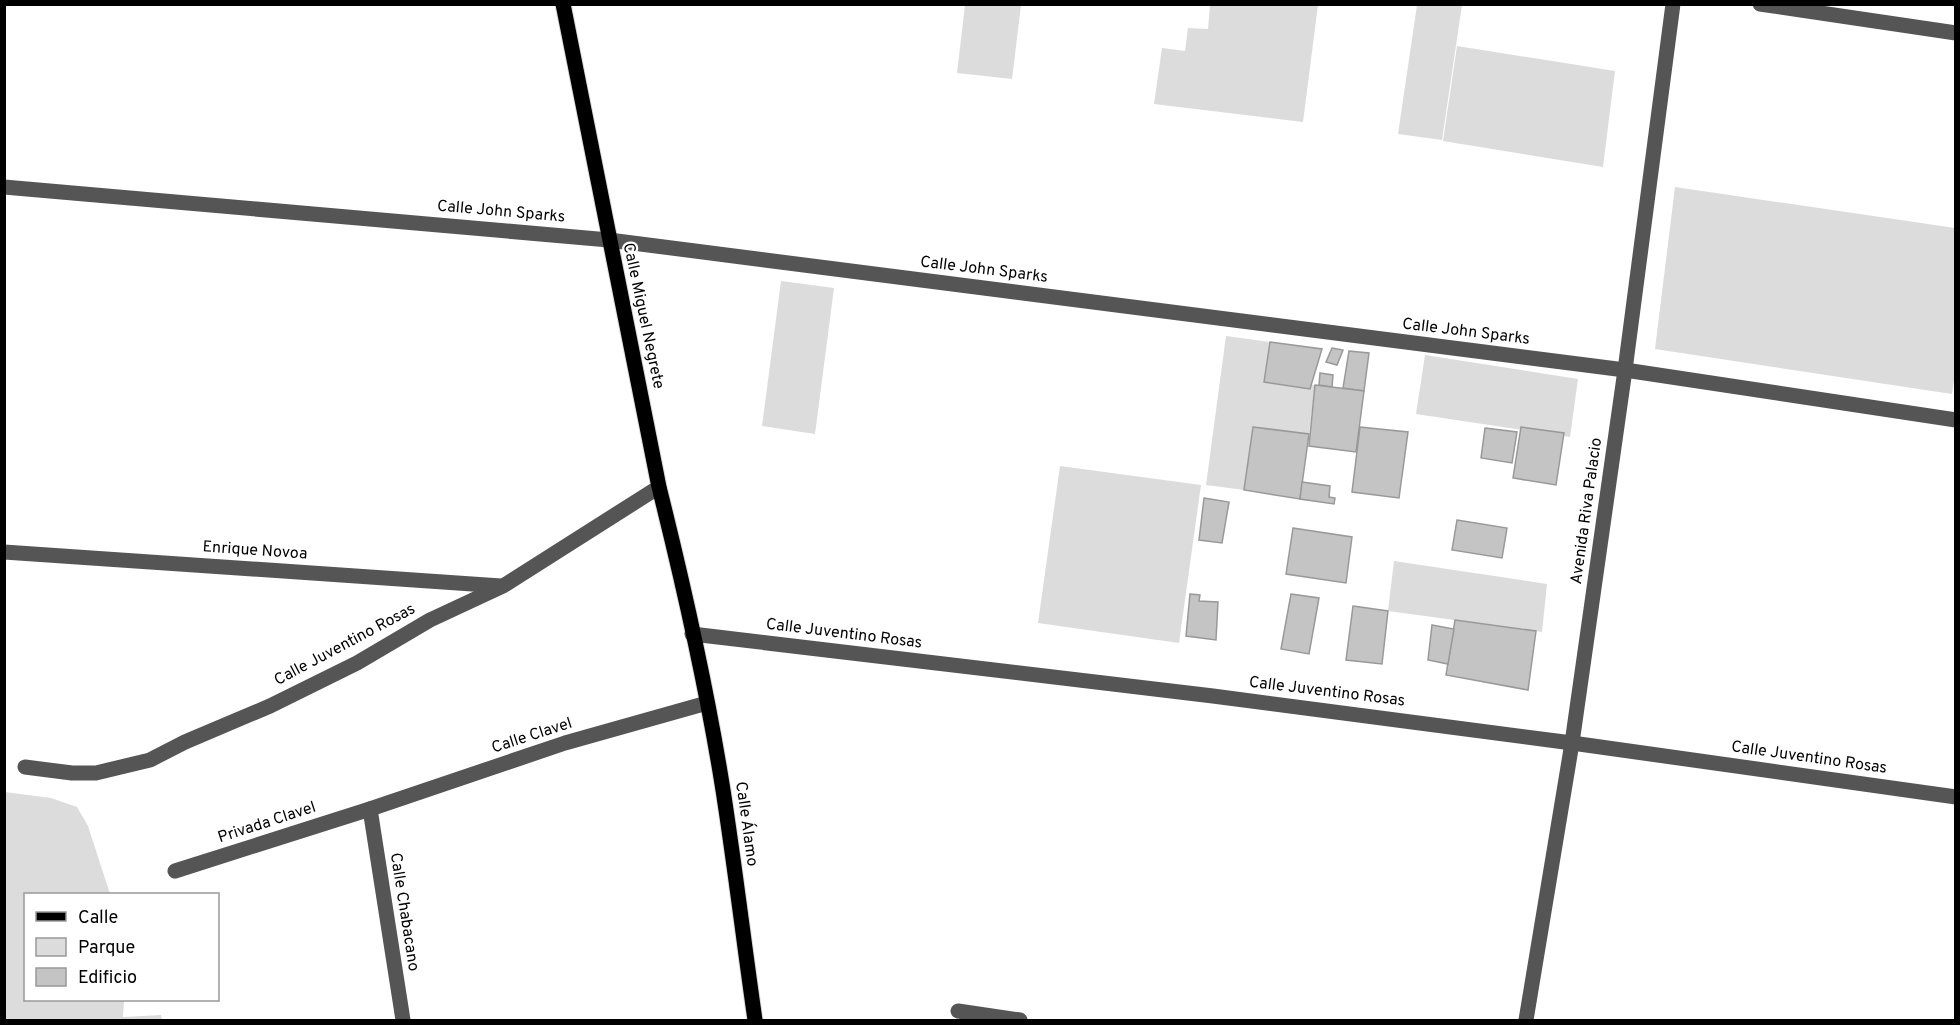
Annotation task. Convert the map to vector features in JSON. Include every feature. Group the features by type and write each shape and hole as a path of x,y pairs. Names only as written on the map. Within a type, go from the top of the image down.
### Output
{"main road":[{"name":"Calle Miguel Negrete","path":"562,4 659,487 692,634"},
{"name":"Calle Álamo","path":"692,634 723,790 755,1020"}],"street":[{"name":"Avenida Riva Palacio","path":"1526,1020 1572,743 1625,370 1673,4"},
{"path":"1760,4 1956,33"},
{"name":"Calle John Sparks","path":"4,187 609,240 1625,370 1956,420"},
{"name":"Calle Juventino Rosas","path":"26,767 72,773 96,773 150,760 357,663 430,620 503,586 659,487"},
{"name":"Enrique Novoa","path":"4,552 503,586"},
{"name":"Calle Juventino Rosas","path":"692,634 1213,696 1956,797"},
{"name":"Calle Clavel","path":"370,809 565,743 707,703"},
{"name":"Privada Clavel","path":"175,871 370,809"},
{"name":"Calle Chabacano","path":"370,809 403,1020"},
{"path":"958,1011 1020,1020"}],"green space":[{"path":"965,5 1021,5 1012,79 957,73"},
{"path":"1210,5 1318,5 1303,122 1154,104 1162,48 1185,51 1188,28 1208,29"},
{"path":"1417,5 1462,5 1442,140 1398,134"},
{"path":"1457,46 1615,71 1603,167 1443,141"},
{"path":"1675,187 1955,228 1956,367 1952,394 1655,349"},
{"path":"781,281 834,288 815,434 762,426"},
{"path":"1226,336 1270,342 1264,381 1315,385 1309,434 1254,427 1244,490 1206,485"},
{"path":"1425,355 1578,379 1570,437 1416,414"},
{"path":"1060,466 1201,485 1179,643 1038,623"},
{"path":"1394,561 1547,584 1542,632 1388,611"},
{"path":"5,792 51,798 77,807 88,826 110,893 24,893 24,1001 124,1001 123,1017 161,1015 162,1020 5,1020"}],"building":[{"path":"1270,342 1322,349 1310,389 1264,382"},
{"path":"1332,348 1343,350 1337,365 1326,362"},
{"path":"1349,351 1369,353 1364,391 1343,388"},
{"path":"1320,373 1333,375 1332,387 1319,385"},
{"path":"1315,385 1364,391 1356,452 1309,446"},
{"path":"1253,427 1309,434 1300,499 1244,490"},
{"path":"1360,427 1408,432 1399,498 1352,492"},
{"path":"1521,427 1564,433 1556,485 1513,478"},
{"path":"1485,428 1517,432 1512,463 1481,458"},
{"path":"1302,482 1330,486 1329,497 1335,498 1334,504 1300,499"},
{"path":"1204,498 1229,502 1222,543 1199,540"},
{"path":"1457,520 1507,528 1502,558 1452,550"},
{"path":"1293,528 1352,537 1346,583 1286,574"},
{"path":"1190,594 1200,595 1199,601 1218,602 1216,640 1186,636"},
{"path":"1291,594 1319,598 1309,654 1281,649"},
{"path":"1353,606 1388,611 1382,664 1346,660"},
{"path":"1455,620 1536,631 1528,690 1446,675"},
{"path":"1432,625 1454,629 1448,664 1428,660"}]}
